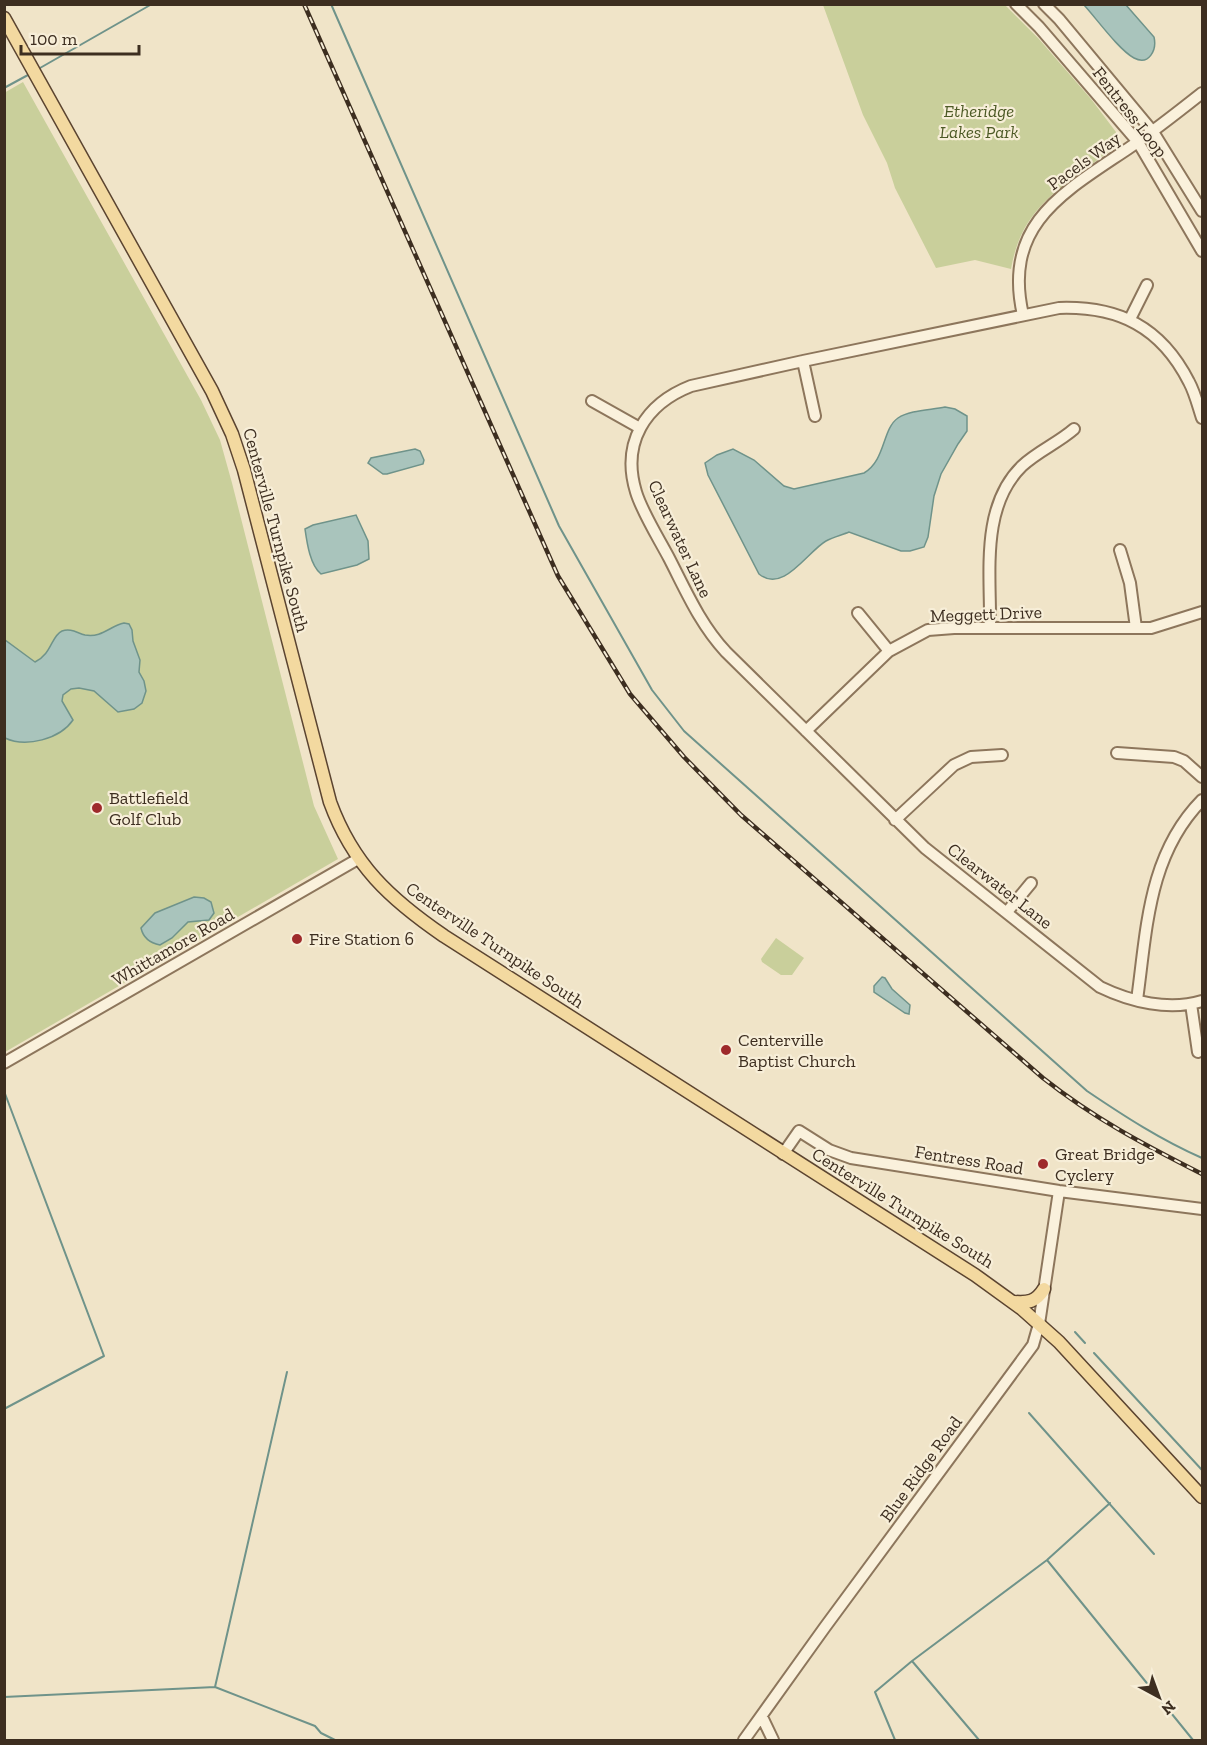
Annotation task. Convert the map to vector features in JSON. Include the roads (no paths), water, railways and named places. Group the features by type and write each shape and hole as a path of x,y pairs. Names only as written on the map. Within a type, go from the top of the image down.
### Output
{"main road":[{"name":"Centerville Turnpike South","path":"4,18 212,391 232,434 255,509 321,774 336,818 358,860 382,888 429,926 1014,1302 1087,1371 1203,1497"},
{"path":"1014,1302 1031,1302 1044,1290"}],"street":[{"name":"Fentress Loop","path":"1016,4 1039,27 1138,142 1203,251"},
{"name":"Fentress Loop","path":"1044,4 1153,132 1203,212"},
{"name":"Pacels Way","path":"1023,315 1018,294 1018,275 1022,256 1036,223 1046,210 1064,193 1153,132 1203,93"},
{"path":"1130,319 1147,285"},
{"name":"Clearwater Lane","path":"1203,418 1190,384 1179,365 1166,348 1149,332 1130,319 1094,309 1059,308 691,386 675,392 650,413 634,441 631,459 636,493 694,609 713,638 895,820 925,848 1100,987 1118,995 1158,1004 1191,1004 1203,1000"},
{"path":"803,361 815,416"},
{"path":"592,401 640,428"},
{"path":"990,627 991,540 996,507 1012,477 1023,465 1036,454 1063,439 1074,429"},
{"path":"1120,550 1130,583 1136,628"},
{"name":"Meggett Drive","path":"806,731 889,651 928,630 990,627 1151,628 1203,612"},
{"path":"858,613 889,651"},
{"path":"1117,753 1174,757 1184,761 1203,777"},
{"path":"895,820 954,765 971,757 1002,755"},
{"path":"1137,1000 1151,898 1157,875 1173,837 1182,823 1203,800"},
{"name":"Whittamore Road","path":"4,1063 358,860"},
{"path":"1007,912 1031,883"},
{"path":"1191,1004 1198,1052"},
{"name":"Fentress Road","path":"783,1154 799,1131 829,1150 851,1158 1059,1191 1203,1209"},
{"name":"Blue Ridge Road","path":"744,1740 1033,1345 1039,1324 1059,1191"},
{"path":"762,1717 773,1740"}],"water":[{"path":"1084,5 1126,5 1154,37 1155,42 1151,55 1144,60 1139,60 1128,54"},
{"path":"945,407 955,409 967,416 967,431 941,474 934,496 928,537 924,547 901,551 849,532 826,541 786,575 777,579 768,579 759,574 708,475 705,463 733,449 754,460 784,486 794,489 864,473 876,460 889,429 898,418 914,412"},
{"path":"415,449 420,451 424,460 423,464 383,474 368,463 371,458"},
{"path":"356,515 368,541 369,559 357,565 321,574 312,559 305,529"},
{"path":"124,623 129,624 132,630 133,641 140,660 139,672 146,691 142,703 134,709 118,712 94,691 71,689 63,695 62,701 73,720 67,727 51,737 32,742 5,738 5,640 35,662 41,659 58,633 62,631 96,635"},
{"path":"194,897 204,898 211,902 214,913 209,920 188,922 172,938 160,945 145,937 141,928 155,913"},
{"path":"882,977 910,1005 909,1014 874,992 874,986"}],"waterway":[{"path":"40,68 152,4"},
{"path":"331,4 559,526 652,690 684,731 1087,1091 1143,1127 1202,1158"},
{"path":"4,88 28,75"},
{"path":"4,1091 104,1356 4,1409"},
{"path":"1075,1332 1085,1343"},
{"path":"1094,1353 1202,1470"},
{"path":"215,1687 287,1372"},
{"path":"1029,1413 1154,1554"},
{"path":"895,1740 875,1692 912,1661 1047,1560 1110,1503"},
{"path":"1047,1560 1193,1740"},
{"path":"912,1661 979,1740"},
{"path":"4,1697 215,1687 315,1726 321,1733 335,1740"}],"railway":[{"path":"304,4 558,576 630,694 684,757 741,815 1043,1078 1081,1106 1120,1130 1202,1174"}],"place":[{"name":"Battlefield Golf Club","path":"97,808"},
{"name":"Fire Station 6","path":"297,939"},
{"name":"Centerville Baptist Church","path":"726,1050"},
{"name":"Great Bridge Cyclery","path":"1043,1164"}],"park label":[{"name":"Etheridge Lakes Park","path":"979,121"}]}
